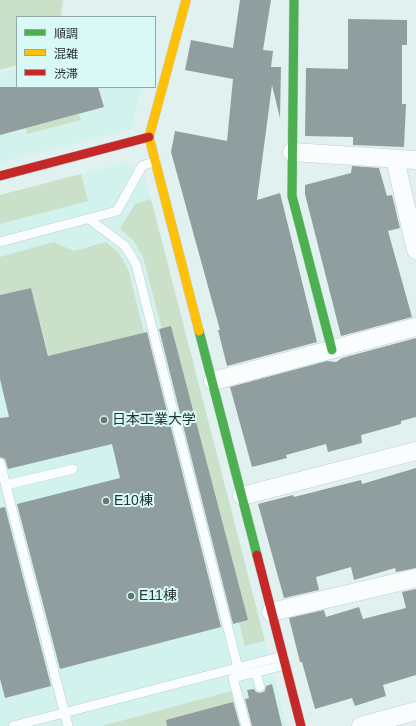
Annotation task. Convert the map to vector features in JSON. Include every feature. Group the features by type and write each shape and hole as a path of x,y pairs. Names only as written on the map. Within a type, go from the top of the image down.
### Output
{"street":[{"path":"186,0 149,137 301,726"},
{"path":"294,0 292,196 332,350"},
{"path":"0,176 149,137"},
{"path":"292,152 416,160"},
{"path":"395,159 416,250"},
{"path":"213,381 416,327"},
{"path":"242,496 416,451"},
{"path":"271,612 416,578"},
{"path":"361,726 416,711"}],"lane":[{"path":"0,242 117,212 142,166 156,162"},
{"path":"89,218 126,246 136,264 238,668"},
{"path":"0,463 68,726"},
{"path":"6,485 72,469"},
{"path":"13,726 238,668 284,661"},
{"path":"246,726 233,678 256,673 284,661"},
{"path":"256,673 260,687"}],"shaded area":[{"path":"16,68 16,88 142,88 131,129 0,163 0,73"},
{"name":"日本工業大学","path":"125,163 144,175 287,726 0,726 0,195"}],"green space":[{"path":"0,0 63,0 61,16 16,16 16,65 0,70"},
{"path":"79,114 81,120 27,134 26,128"},
{"path":"81,174 88,201 0,224 0,195"},
{"path":"151,199 265,641 245,646 143,257 133,240 120,229 135,204"},
{"path":"54,242 74,251 106,242 119,253 129,272 144,333 49,356 31,288 0,295 0,257"},
{"path":"231,691 240,726 102,726"}],"building":[{"path":"240,0 271,0 263,50 273,51 271,67 281,67 280,118 272,85 257,200 280,193 317,342 227,366 218,330 220,330 171,152 175,131 227,141 233,79 185,70 191,40 233,48"},
{"path":"348,19 407,20 407,45 402,45 402,104 406,104 404,147 353,145 353,137 305,136 306,68 348,69"},
{"path":"0,87 98,88 104,107 0,135"},
{"path":"352,166 379,168 387,196 392,195 400,228 388,231 412,317 341,336 305,194 305,185 351,173"},
{"path":"31,288 48,356 147,332 221,627 60,669 17,504 120,478 112,444 8,469 5,459 0,457 0,418 9,417 0,379 0,295"},
{"path":"171,326 248,620 233,624 159,329"},
{"path":"416,338 416,417 401,421 401,424 361,435 362,443 328,452 326,444 286,455 287,458 252,467 230,387 327,361 336,362 342,358"},
{"path":"416,468 416,568 396,572 395,568 354,580 351,567 316,577 319,590 284,598 258,504 293,495 294,497 361,480 362,484"},
{"path":"5,507 51,686 5,698 0,679 0,508"},
{"path":"416,589 416,675 383,685 386,696 355,706 352,698 315,709 302,662 300,662 289,618 324,610 326,617 359,607 363,619 406,608 402,592"},
{"path":"272,684 282,726 252,726 245,699 249,698 247,690 254,689 256,692 261,693 265,691 266,686"},
{"path":"233,702 240,726 167,726 166,720"}],"traffic: fast":[{"path":"294,0 292,196 332,350"},
{"path":"199,331 257,555"}],"traffic: slow":[{"path":"186,0 149,137 199,331"}],"traffic: jam":[{"path":"0,176 149,137"},
{"path":"257,555 301,726"}],"place":[{"name":"日本工業大学","path":"104,420"},
{"name":"E10棟","path":"106,501"},
{"name":"E11棟","path":"131,596"}]}
